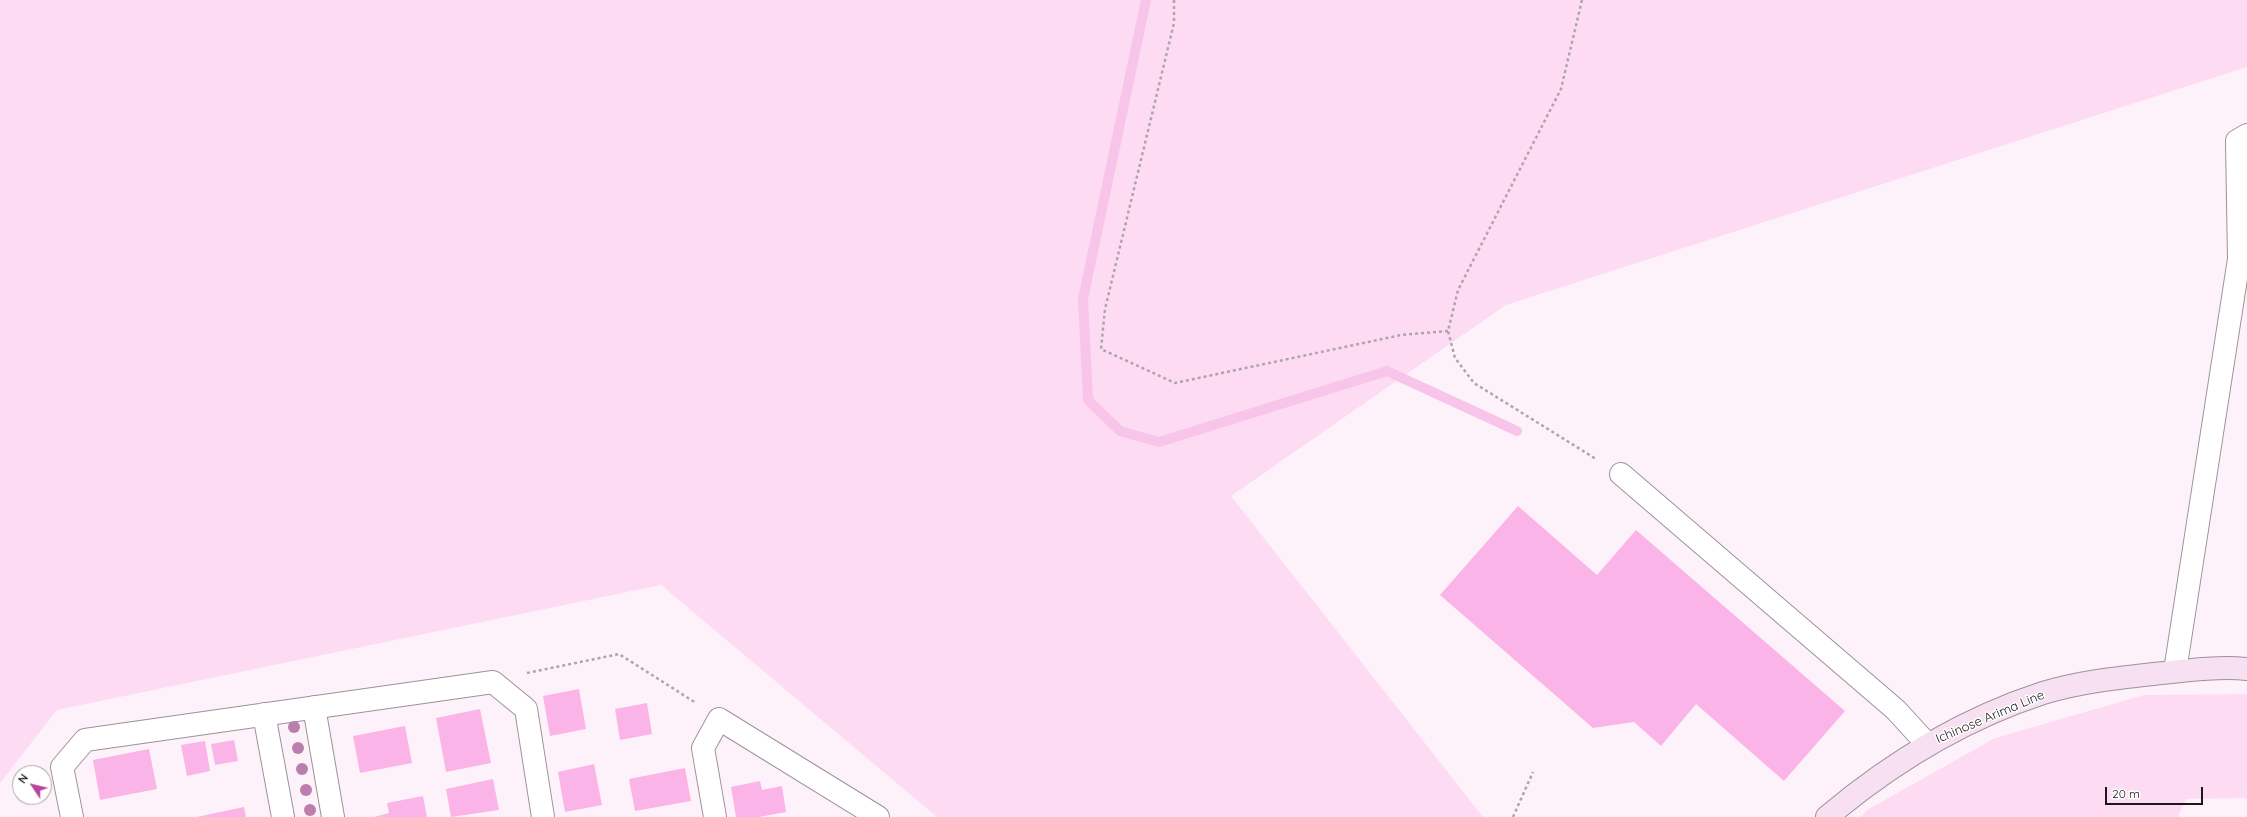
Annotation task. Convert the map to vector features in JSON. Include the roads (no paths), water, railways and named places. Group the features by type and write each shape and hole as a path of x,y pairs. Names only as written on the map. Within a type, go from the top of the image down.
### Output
{"main road":[{"name":"Ichinose Arima Line","path":"1827,817 1865,785 1927,744 1985,716 2044,693 2108,679 2175,671 2247,669"}],"street":[{"path":"2175,671 2239,259 2237,141 2247,135"},
{"path":"1621,474 1896,710 1927,744"},
{"path":"72,817 62,767 85,740 493,682 526,709 543,817"},
{"path":"314,707 333,817"},
{"path":"264,714 283,817"},
{"path":"715,817 703,748 719,719 878,817"}],"waterway":[{"path":"1146,0 1083,299 1088,400 1120,431 1159,442 1387,371 1517,431"}]}
